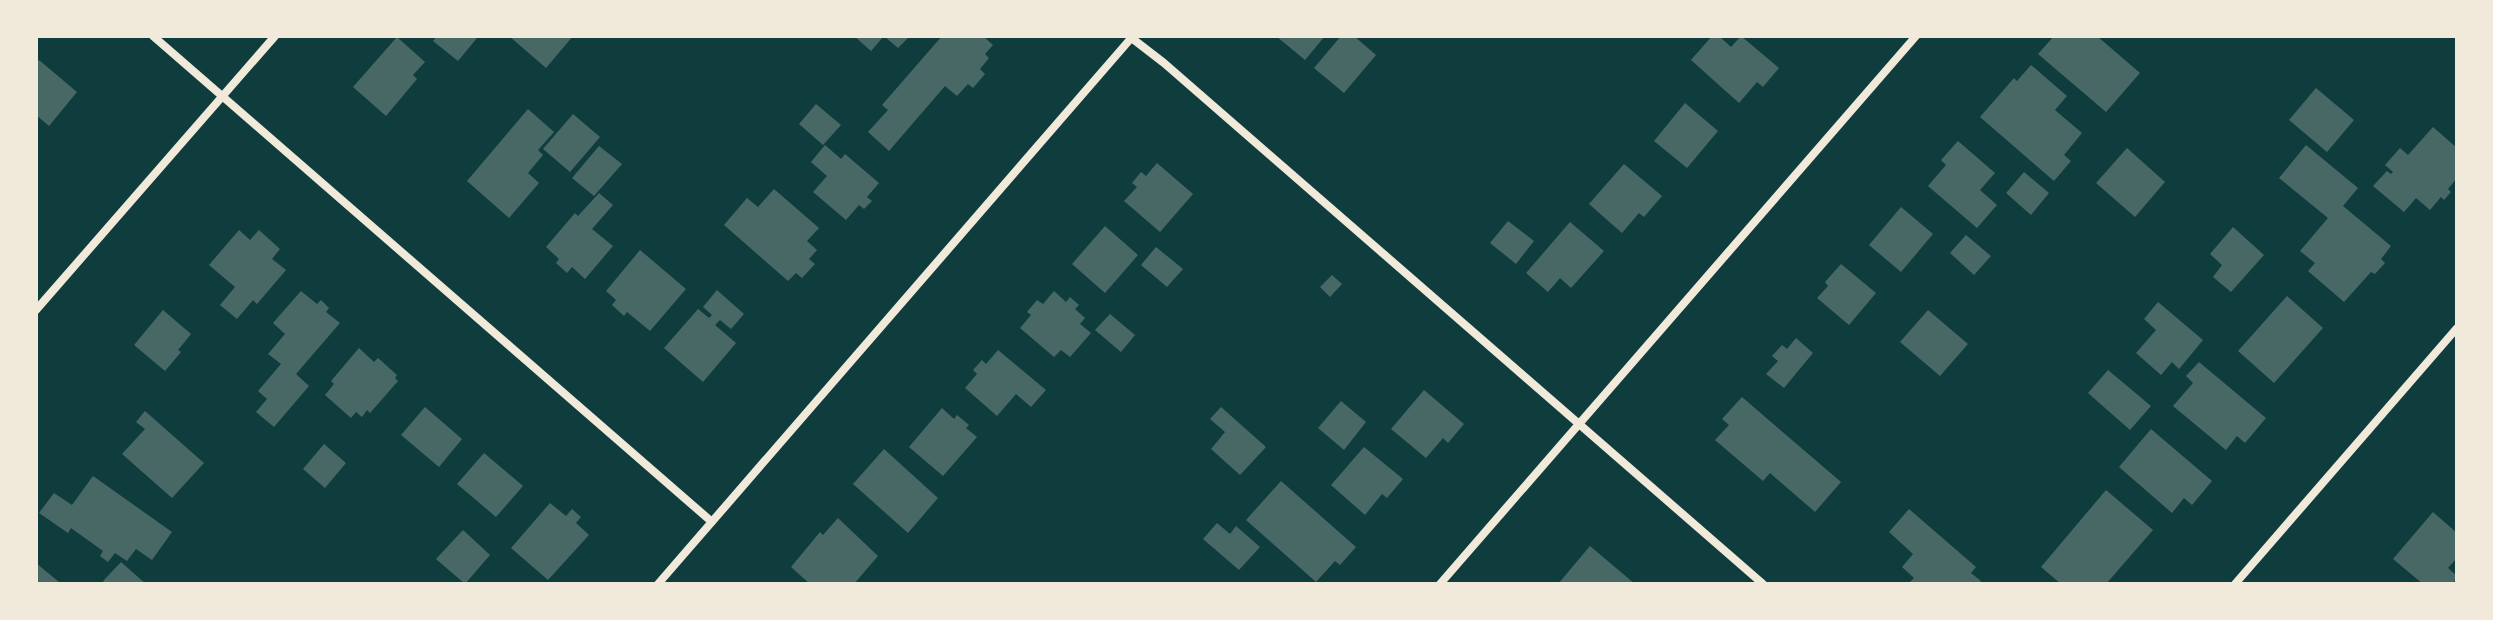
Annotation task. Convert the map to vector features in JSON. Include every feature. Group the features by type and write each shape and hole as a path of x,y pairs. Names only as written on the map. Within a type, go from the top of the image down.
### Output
{"street":[{"path":"153,36 712,522"},
{"path":"36,310 275,36"},
{"path":"1440,584 1916,36"},
{"path":"658,584 1131,37 1763,584"},
{"path":"2235,584 2457,328"}],"building":[{"path":"437,36 477,38 458,61 433,41"},
{"path":"509,36 573,36 546,68"},
{"path":"854,36 884,36 871,51"},
{"path":"884,36 910,36 898,48"},
{"path":"942,36 983,36 993,45 985,54 989,58 980,69 985,74 973,88 968,84 957,96 945,86 889,151 868,132 888,110 882,105"},
{"path":"1276,36 1325,36 1305,60"},
{"path":"1341,36 1354,36 1376,55 1344,93 1314,68"},
{"path":"1712,36 1719,36 1731,47 1741,36 1779,68 1763,87 1757,82 1739,103 1691,60"},
{"path":"2054,36 2097,36 2140,73 2106,112 2038,54"},
{"path":"397,37 425,62 413,75 417,79 386,116 353,87"},
{"path":"39,60 77,92 49,126 36,115 36,63"},
{"path":"2031,65 2067,96 2055,110 2082,133 2064,155 2071,161 2054,181 1980,117 2014,78 2017,81"},
{"path":"2316,88 2354,120 2327,152 2289,120"},
{"path":"1685,103 1718,131 1687,168 1654,141"},
{"path":"816,104 841,125 823,145 799,124"},
{"path":"528,109 554,132 538,150 543,155 528,173 539,183 509,218 467,181"},
{"path":"573,114 600,137 570,172 543,149"},
{"path":"2433,127 2457,148 2457,178 2448,189 2451,192 2444,200 2441,197 2430,210 2416,198 2404,212 2373,186 2387,171 2393,172 2385,165 2400,148 2408,155"},
{"path":"1958,141 1995,173 1980,190 1997,205 1977,228 1928,186 1946,165 1941,160"},
{"path":"825,145 841,159 845,154 879,183 867,197 872,201 864,209 859,205 846,220 813,192 827,176 811,162"},
{"path":"2306,145 2358,188 2343,206 2391,246 2381,259 2385,263 2375,274 2371,272 2344,302 2308,271 2315,263 2300,251 2328,218 2279,178"},
{"path":"599,146 622,164 594,196 572,178"},
{"path":"2127,148 2165,182 2135,217 2096,183"},
{"path":"1157,163 1193,194 1160,232 1124,201 1137,187 1132,183 1141,172 1146,176"},
{"path":"1624,164 1662,196 1644,217 1639,213 1622,233 1589,204"},
{"path":"2024,172 2049,193 2031,215 2006,193"},
{"path":"774,189 819,228 807,241 817,250 809,259 815,264 802,278 796,273 788,281 724,225 747,198 758,207"},
{"path":"599,193 613,205 592,229 613,246 585,279 572,267 567,273 556,263 559,259 546,247 575,213 578,216"},
{"path":"1901,207 1933,234 1901,272 1869,245"},
{"path":"1508,221 1534,241 1516,264 1490,243"},
{"path":"1570,222 1604,251 1571,288 1560,278 1548,292 1526,273"},
{"path":"1105,226 1138,255 1105,293 1072,264"},
{"path":"2233,227 2264,255 2231,292 2213,277 2222,265 2210,254"},
{"path":"239,230 250,240 259,230 280,249 272,259 286,270 257,304 253,300 237,319 220,305 235,287 209,265"},
{"path":"1966,235 1991,256 1974,275 1950,253"},
{"path":"1156,247 1183,269 1167,287 1141,265"},
{"path":"640,250 686,289 650,331 627,312 624,316 612,305 616,300 606,291"},
{"path":"1841,264 1876,293 1849,325 1817,298 1828,286 1825,282"},
{"path":"1332,275 1342,284 1330,297 1320,287"},
{"path":"717,290 744,314 731,329 720,320 715,325 736,343 703,382 664,348 698,309 709,318 712,315 703,307"},
{"path":"301,291 317,304 321,300 329,308 326,312 340,323 296,374 309,386 274,427 256,412 267,399 258,391 281,364 268,354 285,334 273,323"},
{"path":"1054,291 1066,302 1070,297 1079,305 1075,309 1085,318 1080,324 1091,333 1070,357 1061,350 1054,357 1020,328 1031,315 1027,312 1037,300 1043,304"},
{"path":"2287,296 2323,328 2274,383 2238,351"},
{"path":"2158,302 2203,340 2179,369 2172,362 2161,375 2136,353 2156,330 2144,319"},
{"path":"163,310 191,334 165,371 134,345"},
{"path":"1928,310 1968,344 1940,376 1900,342"},
{"path":"1110,314 1135,335 1121,352 1095,330"},
{"path":"1796,338 1813,353 1784,388 1766,374 1778,361 1772,356 1782,345 1787,349"},
{"path":"359,348 374,362 378,358 397,375 395,378 398,381 370,413 367,410 362,417 356,412 351,418 325,395 334,384 331,381"},
{"path":"998,350 1046,390 1031,407 1016,394 997,416 965,388 977,374 973,370 982,360 986,364"},
{"path":"2199,362 2266,418 2245,443 2237,436 2226,450 2173,406 2193,383 2186,376"},
{"path":"2108,370 2151,406 2130,430 2088,393"},
{"path":"1424,390 1464,424 1448,443 1443,438 1426,458 1391,429"},
{"path":"1742,397 1841,482 1815,512 1770,473 1763,481 1715,440 1729,425 1722,419"},
{"path":"1341,401 1366,422 1344,450 1318,428"},
{"path":"425,407 462,439 439,467 401,435"},
{"path":"1221,407 1266,447 1240,475 1211,449 1225,432 1210,419"},
{"path":"942,408 954,419 957,415 977,437 943,476 909,447"},
{"path":"145,411 204,463 172,498 122,454 145,429 136,422"},
{"path":"2151,429 2212,481 2192,505 2184,498 2172,513 2119,467"},
{"path":"324,444 346,463 325,488 303,469"},
{"path":"1364,447 1403,479 1387,498 1382,494 1365,515 1331,485"},
{"path":"884,449 938,498 908,533 853,484"},
{"path":"484,453 523,486 496,517 457,484"},
{"path":"93,476 172,532 152,560 136,549 127,561 115,553 108,562 100,556 103,551 71,528 68,533 39,513 54,493 72,505"},
{"path":"1281,481 1356,547 1340,565 1335,561 1316,582 1246,520"},
{"path":"2106,490 2153,530 2106,584 2061,584 2041,567"},
{"path":"550,503 566,516 572,509 581,517 576,523 589,535 548,580 511,548"},
{"path":"1909,509 1976,567 1971,573 1981,581 1979,584 1910,582 1914,578 1902,567 1913,554 1889,532"},
{"path":"2433,512 2457,533 2457,558 2448,568 2457,576 2453,584 2423,584 2393,559"},
{"path":"838,518 878,556 854,584 810,584 791,567 820,532 823,535"},
{"path":"1217,523 1230,534 1236,526 1260,547 1239,570 1203,539"},
{"path":"463,530 490,555 465,584 436,559"},
{"path":"1590,546 1635,584 1558,584"},
{"path":"121,562 146,584 106,584 103,581"},
{"path":"36,563 59,582 36,584"}]}
